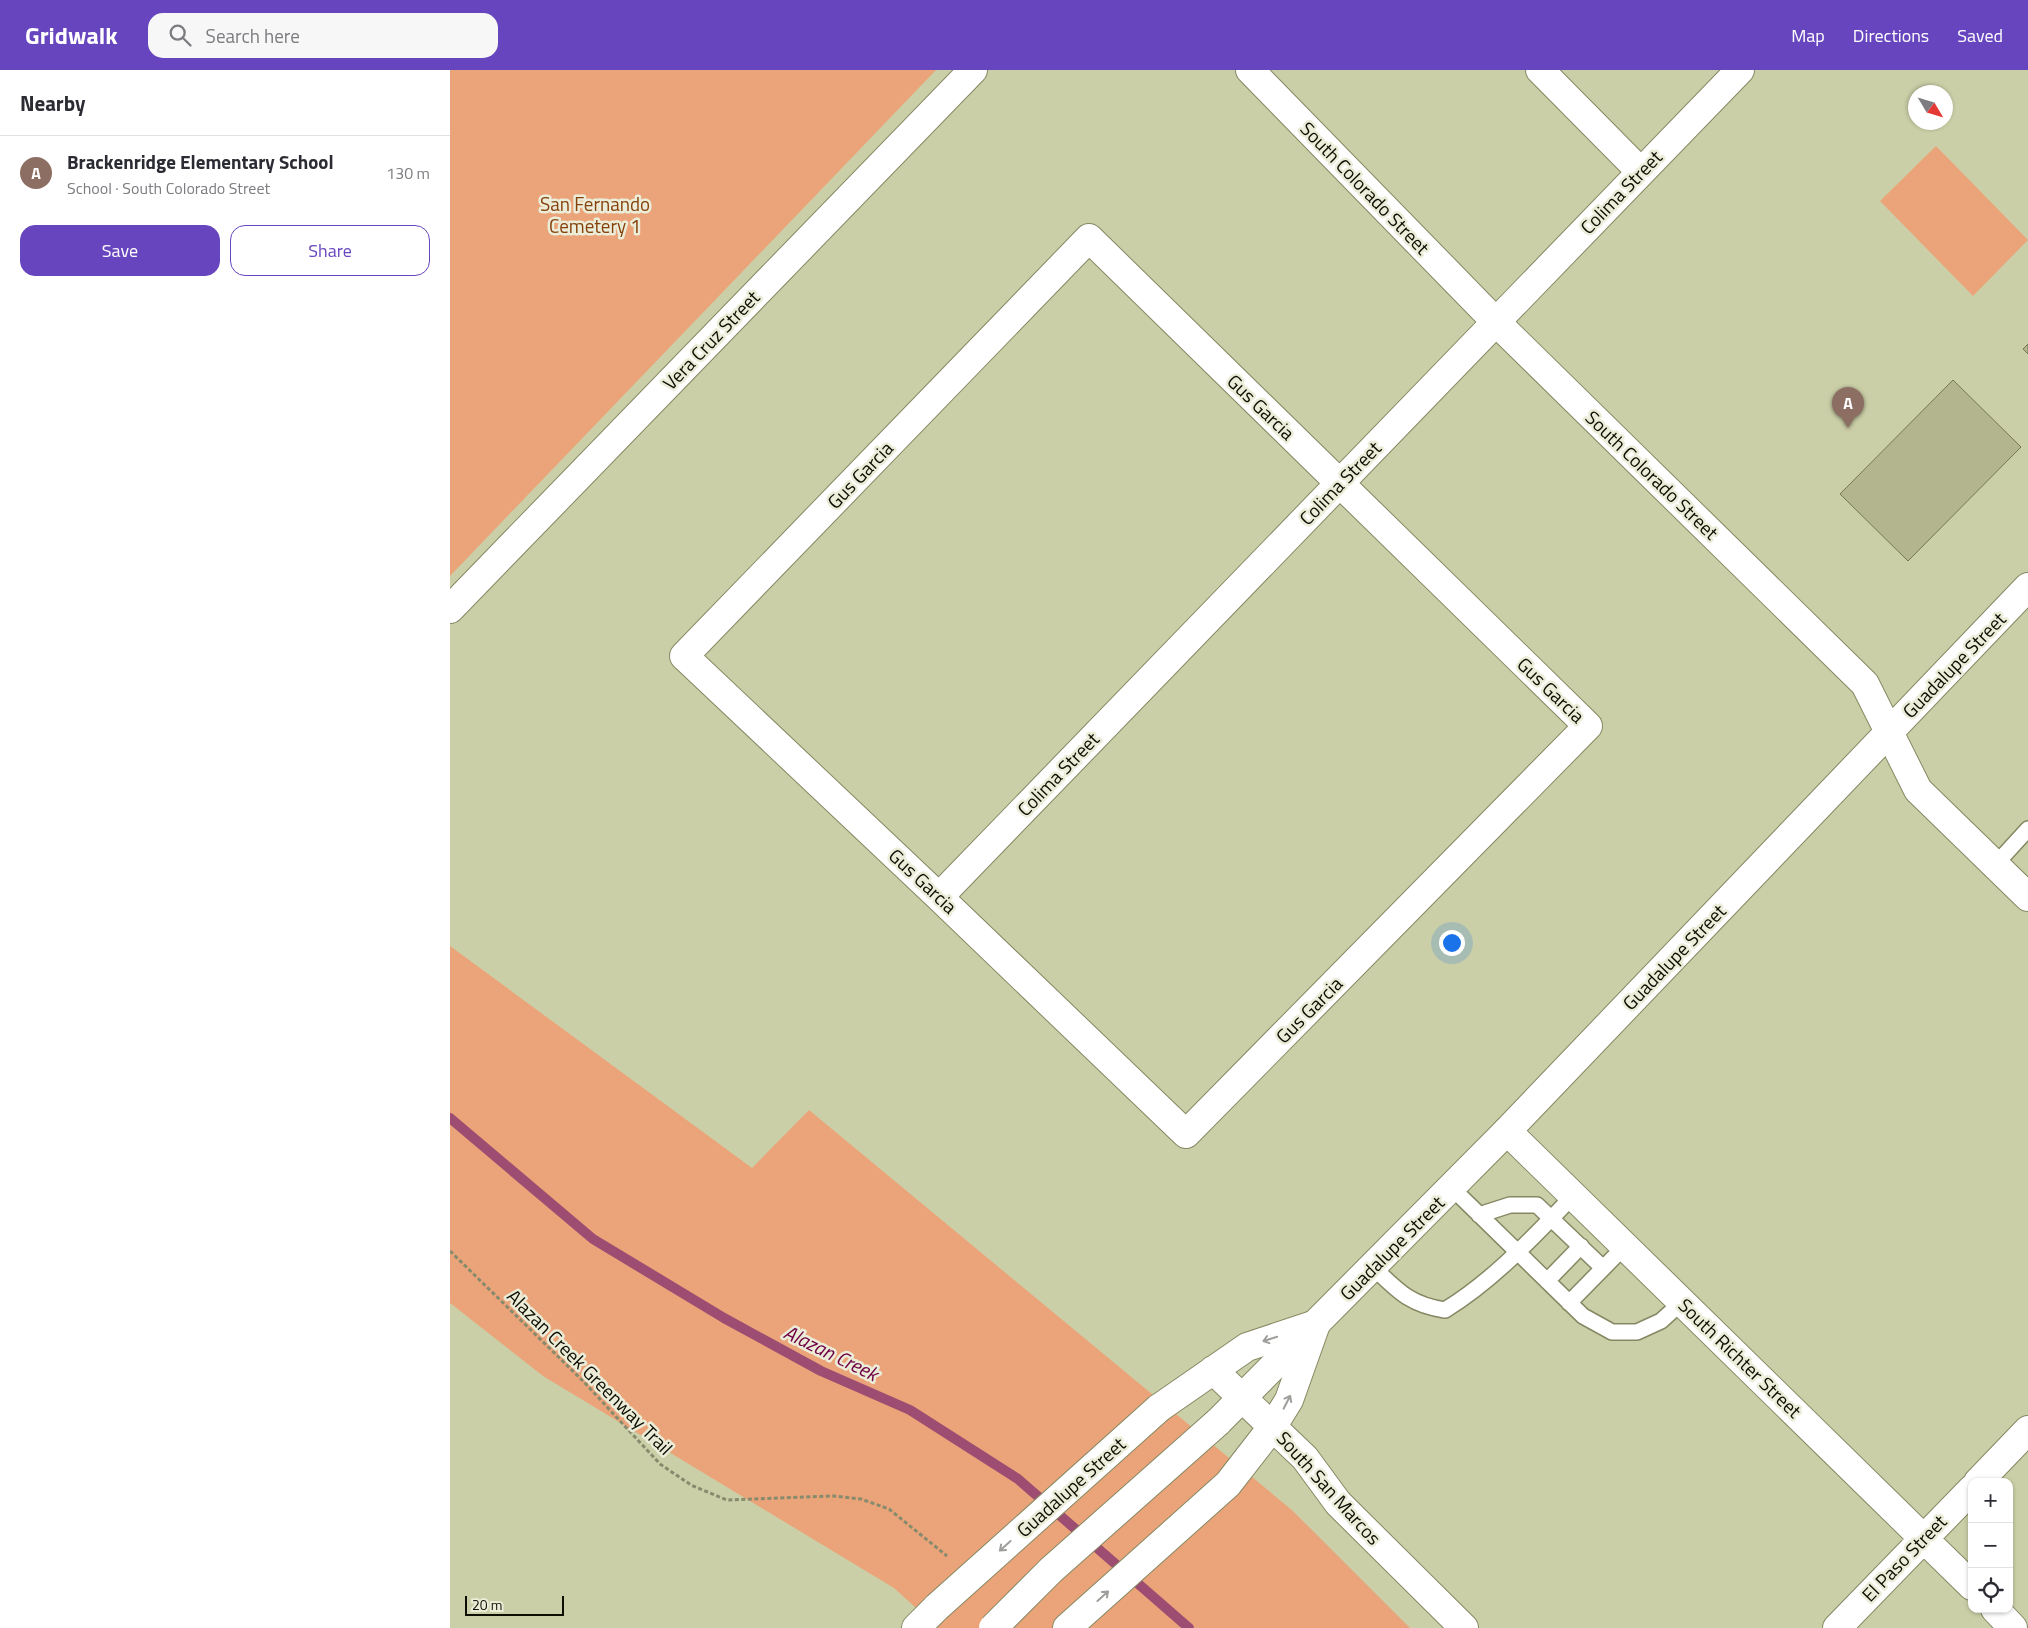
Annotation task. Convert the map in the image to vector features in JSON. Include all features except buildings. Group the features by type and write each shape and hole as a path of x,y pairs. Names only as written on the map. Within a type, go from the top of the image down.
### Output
{"street":[{"name":"Vera Cruz Street","path":"450,609 973,70"},
{"name":"South Colorado Street","path":"1250,70 1495,321 1865,684 1918,790 2028,897"},
{"path":"1540,70 1641,172"},
{"name":"Colima Street","path":"940,897 1495,321 1740,70"},
{"name":"Gus Garcia","path":"1089,238 1339,484 1588,726 1186,1134 940,897 684,656 1089,238"},
{"name":"Guadalupe Street","path":"993,1628 1051,1570 1218,1422 1452,1188 2028,587"},
{"name":"South Richter Street","path":"1507,1131 1968,1582"},
{"name":"Guadalupe Street","path":"916,1628 1159,1408 1247,1346 1316,1324"},
{"name":"Guadalupe Street","path":"1067,1628 1228,1484 1273,1426 1289,1400 1316,1324"},
{"name":"South San Marcos","path":"1213,1370 1305,1458 1338,1503 1464,1628"},
{"path":"1982,1478 2028,1430"},
{"name":"El Paso Street","path":"1837,1628 1968,1493"},
{"path":"1999,1613 2014,1628"}],"lane":[{"path":"1995,864 2028,829"},
{"path":"1452,1188 1569,1303 1584,1316 1612,1332 1637,1332 1661,1321 1682,1302"},
{"path":"1373,1267 1401,1294 1424,1307 1446,1310 1473,1293 1518,1252 1573,1196"},
{"path":"1479,1215 1510,1205 1537,1205 1603,1268"},
{"path":"1547,1281 1581,1246"},
{"path":"1569,1303 1625,1246"}],"path":[{"name":"Alazan Creek Greenway Trail","path":"450,1251 583,1382 660,1464 691,1486 727,1500 833,1496 861,1500 888,1509 948,1557"}],"green space":[{"name":"San Fernando Cemetery 1","path":"450,70 936,70 450,576"},
{"path":"1936,146 2028,240 1973,296 1880,201"},
{"path":"450,946 752,1168 809,1110 1293,1511 1410,1628 938,1628 894,1588 543,1376 450,1303"}],"waterway":[{"name":"Alazan Creek","path":"450,1118 593,1239 724,1318 821,1371 910,1410 1018,1479 1189,1628"}],"place":[{"name":"Brackenridge Elementary School","path":"1848,428"}]}
